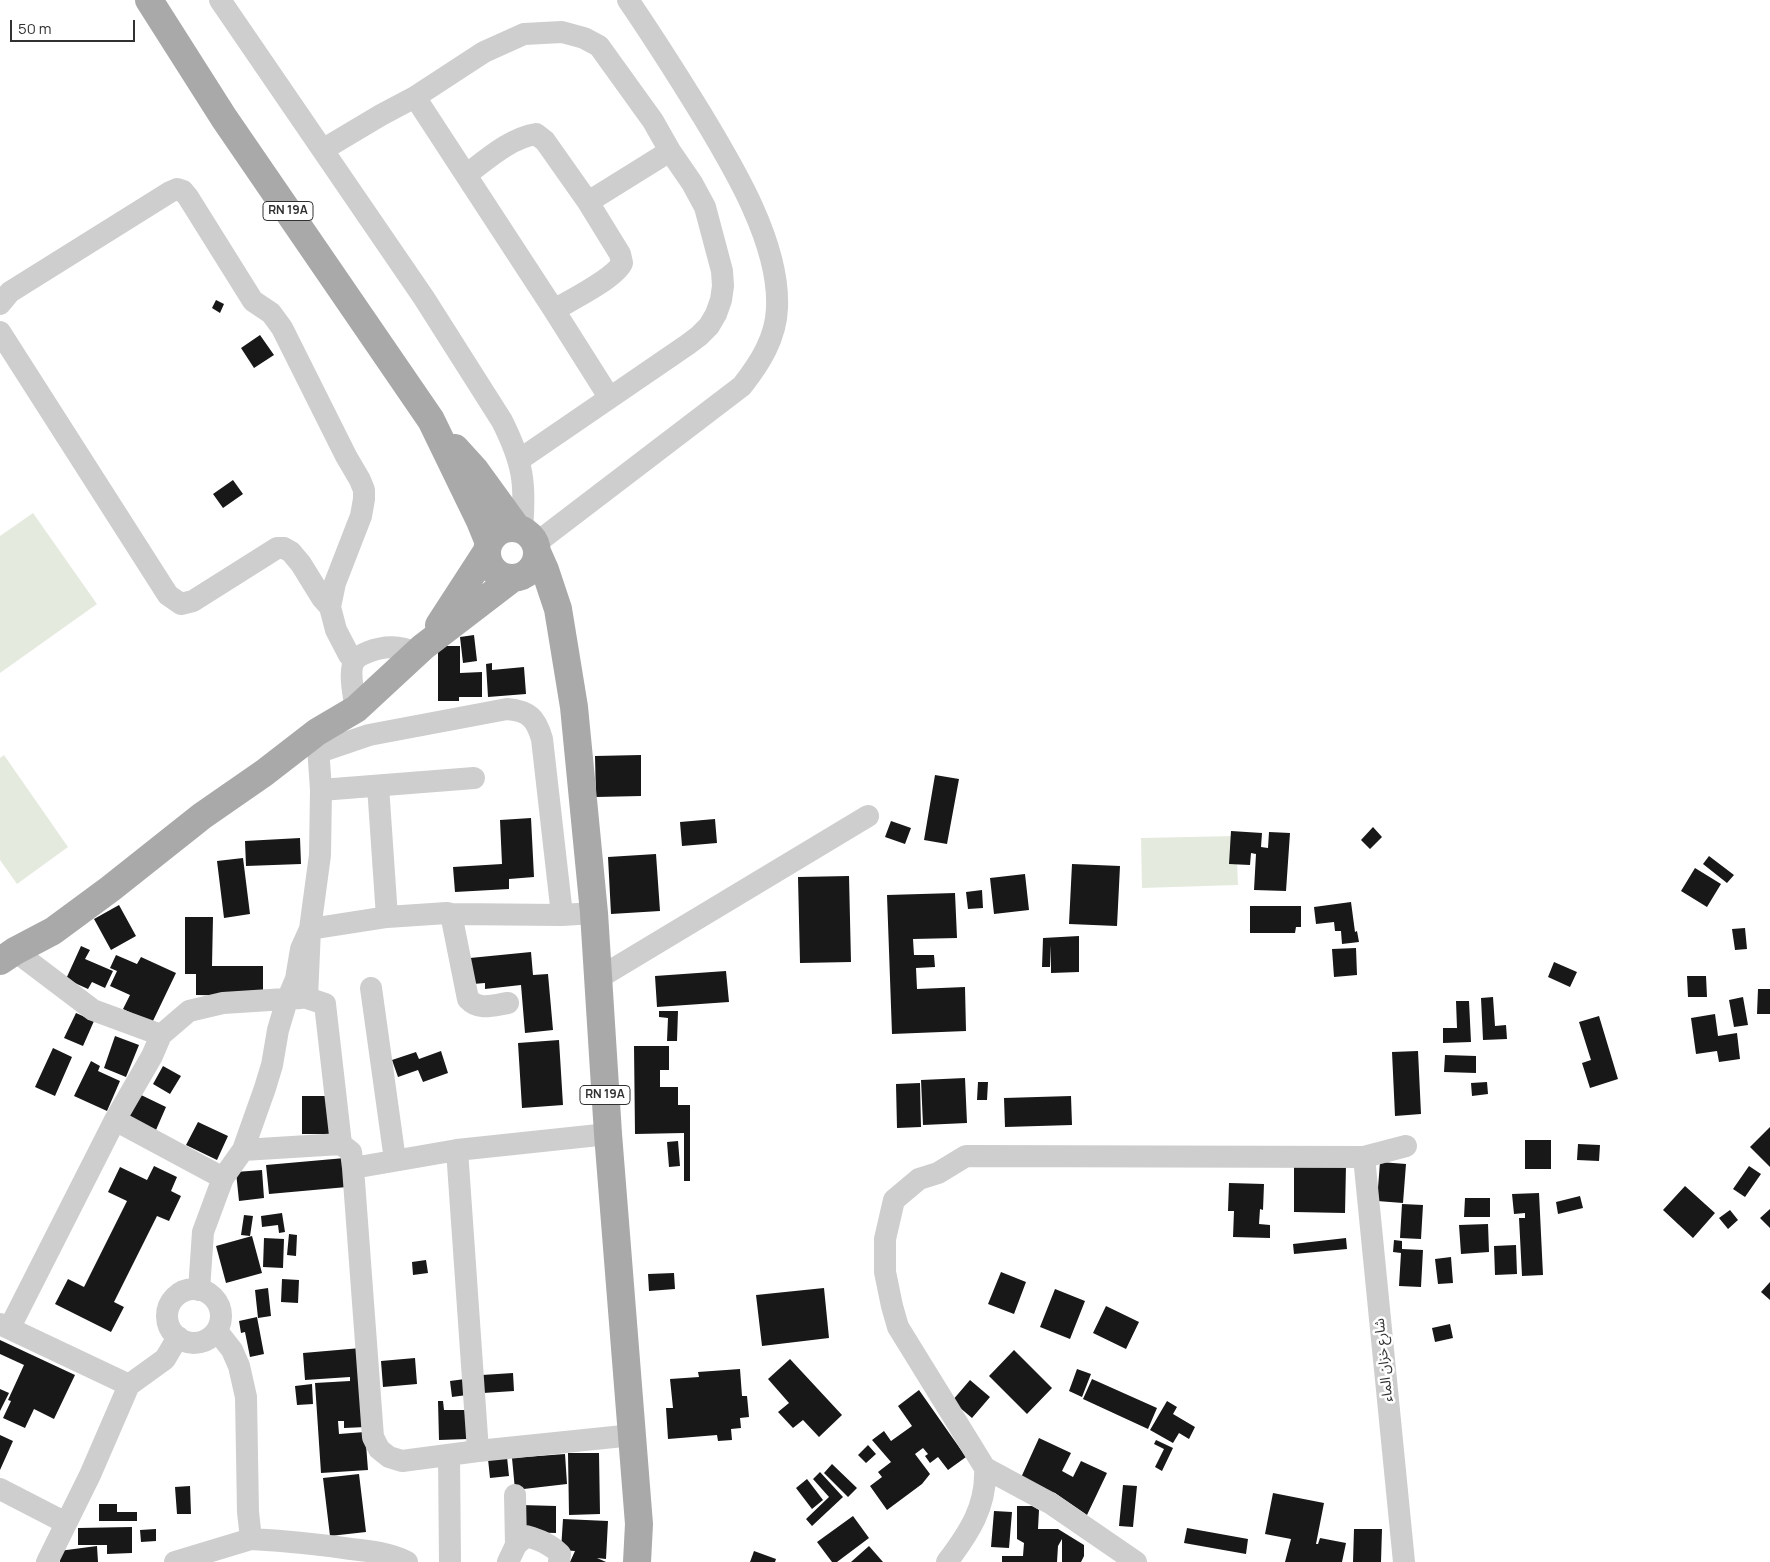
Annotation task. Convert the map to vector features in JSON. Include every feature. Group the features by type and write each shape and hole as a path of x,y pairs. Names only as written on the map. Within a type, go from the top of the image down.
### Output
{"main road":[{"name":"RN 19A","path":"149,0 224,118 431,420"},
{"path":"431,420 475,470 528,538 552,589 562,628"},
{"path":"431,420 480,521 488,547 487,558 494,571 500,575 515,578 541,602 562,628"},
{"path":"420,650 456,600 497,532 503,529 528,538"},
{"path":"7,956 53,932 202,816 264,773 318,742 420,650 515,578 531,569 536,561 528,538"},
{"name":"RN 19A","path":"562,628 574,707 594,913 608,1134 639,1524 637,1562"}],"street":[{"path":"220,0 324,149 424,298 502,421 519,460 524,487 528,538"},
{"path":"528,538 742,386 760,364 771,337 777,309 776,281 769,253 755,214 730,162 667,57 628,0"},
{"path":"324,149 415,97 484,52 524,34 562,32 584,38 599,46 653,121 670,151 692,183 704,207 722,271 723,286 721,300 709,326 699,336 519,460"},
{"path":"415,97 609,398"},
{"path":"466,176 500,150 536,134 545,141 588,202 620,254 622,263 619,269 606,279 554,310"},
{"path":"588,202 670,151"},
{"path":"0,304 10,292 170,192 176,189 188,196 253,301 271,313 282,328 364,490 364,506 335,583 330,607 336,630 349,655 354,660"},
{"path":"0,332 168,595 181,604 193,600 277,548 284,548 291,552 301,564 322,598 330,607"},
{"path":"356,709 352,692 354,660 385,646 420,650"},
{"path":"199,1290 203,1232 223,1178 243,1150 272,1065 278,1030 297,999 296,979 301,950 310,928 320,855 321,790 318,742 369,735 507,709 520,710 531,716 538,725 542,739 562,915"},
{"path":"321,790 474,778"},
{"path":"378,786 387,916"},
{"path":"597,979 868,816"},
{"path":"310,928 387,916 447,913 562,915 594,913"},
{"path":"451,914 468,999 476,1005 482,1006 508,1003"},
{"path":"7,956 94,1010 161,1035"},
{"path":"371,988 395,1160"},
{"path":"129,1385 5,1326 115,1120 152,1056 161,1035 189,1012 224,1003 297,999 325,1004 341,1144 350,1152 353,1168 373,1437 379,1449 389,1457 402,1461 633,1435"},
{"path":"115,1120 223,1178"},
{"path":"353,1168 457,1150 608,1134"},
{"path":"243,1150 341,1144"},
{"path":"947,1562 961,1544 976,1517 986,1486 985,1468 898,1327 885,1272 885,1240 894,1200 919,1178 938,1172 966,1156 1364,1157 1406,1146"},
{"path":"457,1150 478,1451"},
{"name":"شارع خزان الماء","path":"1364,1157 1404,1562"},
{"path":"191,1290 208,1293 219,1306 221,1314 221,1322 217,1330 212,1337 204,1342 186,1342 178,1337 172,1331 168,1322 168,1313 175,1297 191,1290"},
{"path":"217,1330 232,1350 239,1366 246,1397 248,1512 251,1539"},
{"path":"47,1562 90,1475 129,1385 165,1359 178,1337"},
{"path":"449,1455 450,1562"},
{"path":"985,1468 1050,1503 1136,1562"},
{"path":"0,1489 66,1523"},
{"path":"512,1553 515,1495"},
{"path":"512,1553 526,1536 542,1540 553,1547 560,1554 559,1562"},
{"path":"175,1562 251,1539 305,1542 367,1551 399,1558 407,1562"}],"shaded area":[{"path":"33,513 97,604 0,673 0,536"},
{"path":"4,755 68,847 17,884 0,860 0,758"},
{"path":"1236,836 1238,885 1142,888 1141,838"}],"building":[{"path":"216,300 224,304 220,313 212,308"},
{"path":"260,335 274,355 254,368 241,348"},
{"path":"233,480 243,494 223,508 213,494"},
{"path":"474,635 477,661 463,663 460,637"},
{"path":"438,646 460,646 460,673 482,672 482,697 459,697 459,701 438,701"},
{"path":"492,663 492,670 524,667 526,694 488,697 486,664"},
{"path":"641,755 641,796 596,797 595,756"},
{"path":"935,775 959,779 947,844 924,840"},
{"path":"531,818 534,877 509,879 509,889 455,892 453,867 502,864 500,820"},
{"path":"715,819 717,843 682,846 680,822"},
{"path":"891,821 911,828 905,844 885,837"},
{"path":"1373,827 1382,837 1370,849 1361,840"},
{"path":"1231,831 1262,833 1261,847 1268,848 1269,832 1290,833 1286,891 1254,890 1256,854 1251,853 1250,865 1229,864"},
{"path":"300,838 301,864 246,866 245,841"},
{"path":"656,854 660,911 611,914 608,857"},
{"path":"1709,856 1734,875 1727,883 1703,864"},
{"path":"243,858 250,914 224,918 217,861"},
{"path":"1072,864 1120,866 1117,926 1069,924"},
{"path":"1695,868 1721,884 1707,907 1681,891"},
{"path":"1025,874 1029,910 994,914 990,878"},
{"path":"849,876 851,962 800,963 798,877"},
{"path":"982,890 983,908 968,909 966,892"},
{"path":"955,893 957,938 913,939 914,955 934,955 935,967 916,968 917,989 965,987 966,1031 892,1034 887,895"},
{"path":"1351,902 1355,932 1357,931 1359,942 1342,944 1341,931 1335,931 1334,922 1316,924 1314,907"},
{"path":"119,905 136,936 111,950 94,919"},
{"path":"1250,906 1301,906 1301,927 1296,927 1295,933 1250,933"},
{"path":"185,917 213,917 212,966 263,966 263,996 196,995 196,974 185,974"},
{"path":"1745,928 1747,949 1735,950 1732,929"},
{"path":"1079,936 1079,972 1051,973 1051,945 1050,967 1042,967 1043,938"},
{"path":"81,946 90,950 85,959 113,971 105,988 92,982 88,989 66,979"},
{"path":"1356,948 1357,975 1334,977 1332,949"},
{"path":"531,952 533,975 548,974 553,1030 525,1033 521,985 485,989 485,983 473,984 470,958"},
{"path":"116,955 137,964 141,957 176,973 152,1023 123,1009 130,995 110,986 117,971 110,968"},
{"path":"1554,962 1577,972 1570,987 1548,977"},
{"path":"726,971 729,1002 657,1007 655,976"},
{"path":"1687,976 1706,976 1707,997 1688,997"},
{"path":"1758,989 1770,989 1770,1014 1757,1014"},
{"path":"1493,997 1495,1026 1506,1025 1507,1039 1483,1040 1481,998"},
{"path":"1743,997 1748,1025 1734,1027 1729,1000"},
{"path":"1456,1001 1469,1001 1471,1042 1443,1043 1443,1028 1457,1028"},
{"path":"659,1011 678,1011 677,1041 667,1041 668,1018 659,1017"},
{"path":"76,1013 94,1021 83,1046 64,1038"},
{"path":"1715,1014 1718,1036 1737,1033 1740,1059 1719,1062 1717,1051 1696,1054 1691,1018"},
{"path":"1599,1016 1618,1079 1590,1088 1582,1063 1591,1060 1579,1022"},
{"path":"115,1036 139,1045 126,1077 104,1068"},
{"path":"559,1040 563,1105 522,1108 518,1043"},
{"path":"634,1046 669,1046 669,1070 660,1070 660,1087 678,1087 678,1105 690,1105 690,1181 684,1181 684,1133 635,1134"},
{"path":"53,1048 72,1057 55,1096 35,1087"},
{"path":"441,1051 448,1073 423,1082 418,1070 398,1077 392,1060 416,1052 419,1059"},
{"path":"1418,1051 1421,1114 1395,1116 1392,1052"},
{"path":"1445,1055 1476,1056 1476,1073 1444,1072"},
{"path":"91,1061 100,1066 98,1071 120,1081 107,1111 74,1096"},
{"path":"163,1066 181,1076 170,1094 153,1084"},
{"path":"965,1078 967,1123 923,1125 921,1080"},
{"path":"978,1082 988,1082 987,1100 977,1100"},
{"path":"1487,1082 1488,1094 1472,1096 1471,1083"},
{"path":"920,1083 921,1127 897,1128 896,1084"},
{"path":"139,1094 166,1107 156,1130 128,1117"},
{"path":"302,1096 331,1096 331,1134 302,1134"},
{"path":"1071,1096 1072,1125 1005,1127 1004,1098"},
{"path":"198,1122 228,1136 217,1160 186,1145"},
{"path":"1770,1127 1770,1167 1750,1147"},
{"path":"1525,1140 1551,1140 1551,1169 1525,1169"},
{"path":"678,1141 680,1166 669,1167 667,1142"},
{"path":"1578,1144 1600,1145 1599,1161 1577,1160"},
{"path":"345,1158 347,1187 269,1194 266,1165"},
{"path":"1380,1162 1406,1164 1403,1203 1377,1201"},
{"path":"1294,1165 1346,1165 1345,1213 1294,1212"},
{"path":"154,1166 177,1177 171,1191 181,1196 169,1221 157,1216 114,1302 124,1307 111,1332 55,1304 68,1279 84,1287 127,1201 108,1192 120,1167 147,1180"},
{"path":"1749,1166 1761,1174 1745,1197 1733,1189"},
{"path":"262,1170 264,1198 239,1201 236,1172"},
{"path":"1229,1183 1264,1184 1263,1210 1260,1209 1259,1224 1270,1225 1270,1238 1233,1237 1234,1211 1228,1211"},
{"path":"1685,1186 1715,1213 1693,1238 1663,1210"},
{"path":"1539,1193 1543,1275 1522,1276 1519,1218 1525,1218 1525,1213 1514,1214 1512,1194"},
{"path":"1580,1196 1583,1208 1558,1214 1556,1202"},
{"path":"1465,1198 1490,1198 1490,1217 1464,1217"},
{"path":"1402,1204 1423,1205 1421,1239 1400,1238"},
{"path":"1770,1209 1770,1228 1760,1218"},
{"path":"1730,1210 1738,1220 1728,1229 1719,1218"},
{"path":"282,1213 285,1232 279,1233 278,1225 262,1227 261,1216"},
{"path":"244,1215 253,1216 250,1236 241,1235"},
{"path":"1488,1224 1489,1252 1461,1254 1459,1225"},
{"path":"289,1234 297,1235 296,1256 287,1255"},
{"path":"252,1236 262,1273 226,1283 216,1246"},
{"path":"264,1238 284,1239 283,1268 263,1267"},
{"path":"1346,1238 1347,1249 1294,1254 1293,1244"},
{"path":"1394,1240 1402,1241 1402,1249 1423,1250 1421,1287 1399,1286 1401,1253 1393,1252"},
{"path":"1516,1245 1517,1274 1495,1275 1494,1246"},
{"path":"1451,1257 1453,1283 1438,1284 1435,1259"},
{"path":"426,1260 428,1273 413,1275 412,1262"},
{"path":"1001,1272 1026,1282 1014,1314 988,1304"},
{"path":"674,1273 675,1289 649,1291 648,1274"},
{"path":"282,1279 299,1280 298,1303 281,1302"},
{"path":"1770,1282 1770,1300 1761,1292"},
{"path":"268,1288 271,1316 258,1318 255,1290"},
{"path":"824,1288 829,1338 762,1346 756,1295"},
{"path":"1055,1289 1085,1301 1070,1339 1040,1327"},
{"path":"1106,1306 1139,1322 1126,1349 1093,1333"},
{"path":"257,1317 264,1354 250,1357 245,1332 241,1333 239,1321"},
{"path":"1450,1324 1453,1338 1435,1342 1432,1328"},
{"path":"0,1340 75,1375 54,1419 34,1409 25,1428 3,1418 11,1401 8,1400 24,1365 0,1354"},
{"path":"361,1348 366,1427 344,1428 344,1421 338,1421 339,1434 365,1432 368,1470 321,1473 315,1383 350,1381 350,1377 305,1380 303,1353"},
{"path":"1014,1350 1052,1388 1027,1414 989,1376"},
{"path":"415,1358 417,1384 383,1387 381,1361"},
{"path":"790,1359 842,1415 819,1437 803,1420 793,1428 778,1412 789,1403 768,1379"},
{"path":"740,1369 742,1396 747,1396 749,1417 740,1418 741,1428 731,1429 732,1440 718,1441 717,1435 668,1439 666,1408 673,1408 670,1379 699,1377 698,1372"},
{"path":"1077,1369 1091,1374 1082,1397 1069,1391"},
{"path":"513,1373 514,1391 483,1393 482,1375"},
{"path":"465,1379 467,1395 452,1397 450,1381"},
{"path":"1092,1379 1157,1408 1148,1429 1083,1399"},
{"path":"970,1380 990,1397 972,1418 952,1401"},
{"path":"312,1384 313,1404 297,1405 295,1386"},
{"path":"0,1389 9,1393 0,1411"},
{"path":"919,1390 966,1457 948,1470 938,1457 930,1463 925,1456 928,1454 923,1448 915,1454 930,1474 922,1484 887,1510 870,1486 882,1477 878,1472 891,1462 872,1440 884,1431 891,1441 912,1426 898,1406"},
{"path":"438,1401 443,1401 444,1410 468,1410 468,1439 439,1440"},
{"path":"1167,1401 1177,1407 1173,1414 1195,1427 1189,1439 1179,1433 1173,1443 1150,1430"},
{"path":"0,1435 13,1441 0,1470"},
{"path":"1039,1438 1071,1453 1062,1471 1073,1477 1081,1461 1107,1473 1087,1515 1055,1493 1019,1482"},
{"path":"1156,1440 1173,1448 1162,1471 1155,1467 1164,1449 1154,1444"},
{"path":"868,1445 876,1454 866,1463 858,1455"},
{"path":"568,1453 599,1453 600,1514 569,1515"},
{"path":"565,1454 567,1484 515,1490 512,1458"},
{"path":"507,1457 509,1476 490,1478 488,1459"},
{"path":"832,1464 857,1488 848,1497 824,1473"},
{"path":"820,1472 843,1497 812,1526 806,1519 829,1497 813,1479"},
{"path":"359,1474 366,1532 330,1536 323,1478"},
{"path":"807,1479 823,1500 812,1509 796,1488"},
{"path":"1123,1485 1137,1486 1133,1527 1119,1526"},
{"path":"190,1486 191,1514 177,1514 175,1487"},
{"path":"1273,1493 1324,1503 1316,1544 1318,1544 1320,1538 1346,1543 1342,1562 1285,1562 1291,1539 1265,1534"},
{"path":"99,1504 117,1504 117,1512 137,1512 137,1521 99,1521"},
{"path":"521,1505 556,1506 556,1533 520,1532"},
{"path":"1017,1506 1032,1506 1039,1510 1038,1529 1058,1529 1084,1545 1084,1556 1081,1562 1062,1562 1062,1539 1058,1546 1057,1562 1002,1562 1002,1556 1023,1556 1024,1543 1017,1539"},
{"path":"994,1511 1012,1512 1009,1548 991,1547"},
{"path":"853,1516 869,1538 837,1562 832,1562 817,1542"},
{"path":"563,1519 608,1521 606,1559 597,1558 606,1562 570,1562 575,1551 561,1550"},
{"path":"132,1527 132,1553 107,1554 107,1545 78,1545 78,1528"},
{"path":"1187,1528 1248,1539 1246,1554 1184,1543"},
{"path":"156,1529 156,1541 141,1542 140,1530"},
{"path":"1354,1529 1382,1529 1381,1562 1353,1562"},
{"path":"97,1546 98,1562 60,1562 59,1551"},
{"path":"869,1546 883,1562 851,1562"},
{"path":"754,1551 776,1559 775,1562 750,1562"}]}
